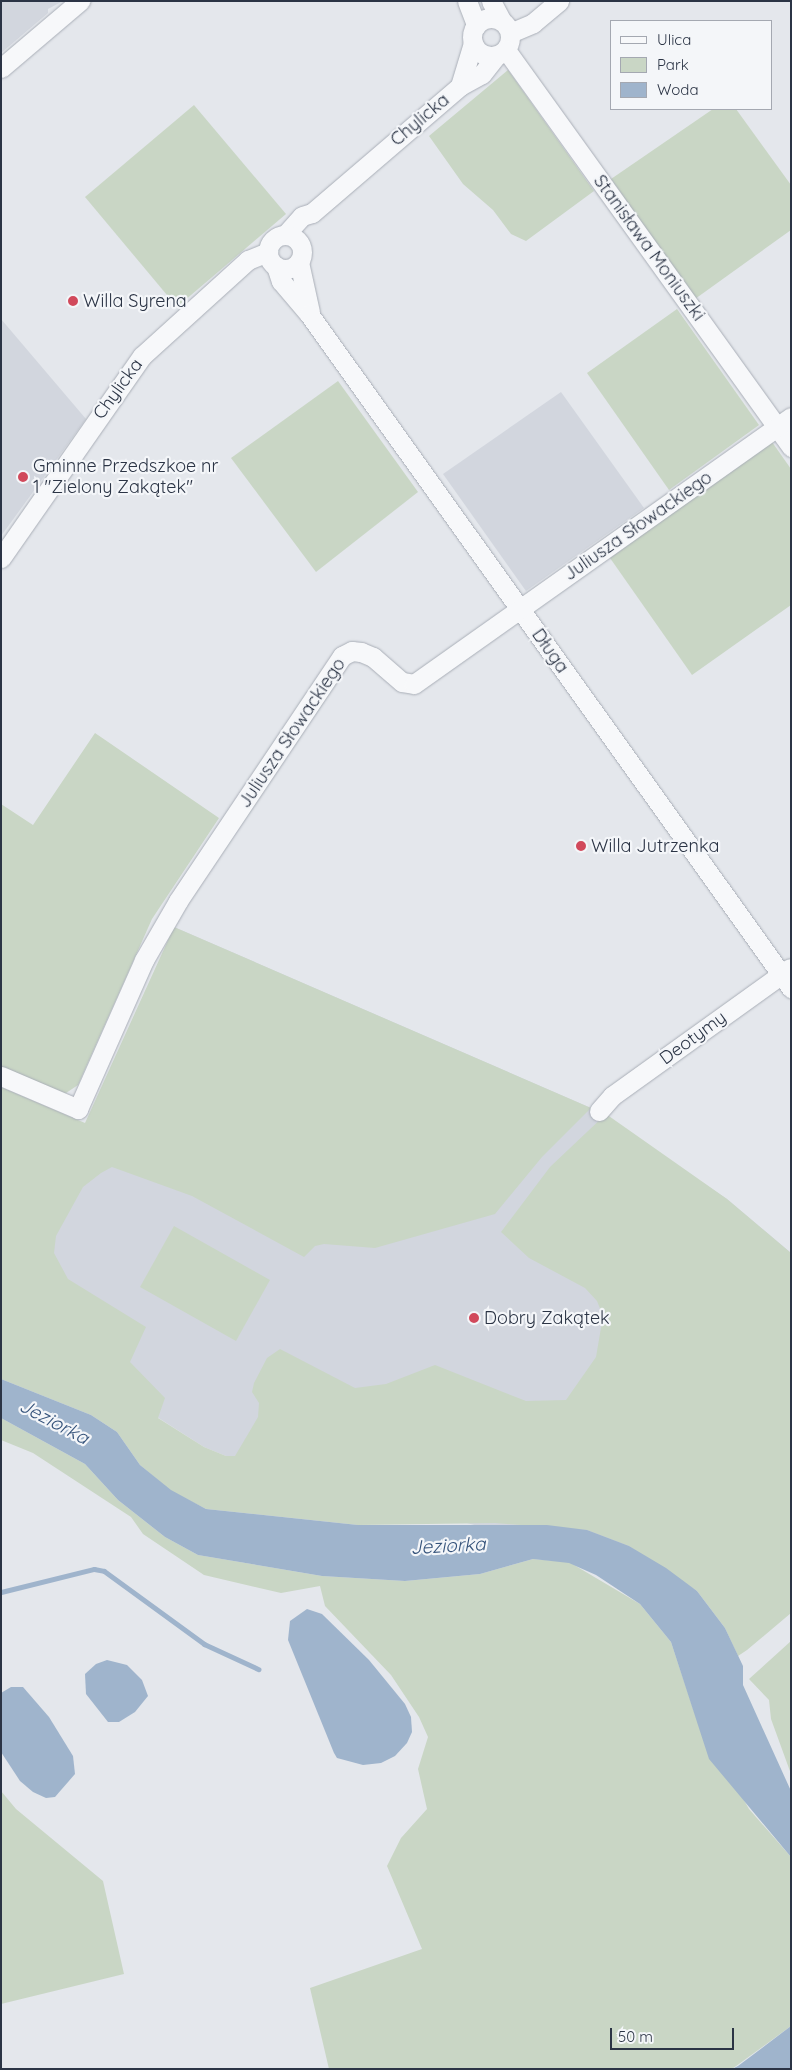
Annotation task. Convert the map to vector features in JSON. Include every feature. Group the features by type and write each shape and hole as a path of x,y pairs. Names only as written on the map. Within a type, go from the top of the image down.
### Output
{"street":[{"path":"1,68 80,1"},
{"path":"467,1 474,34 484,55 503,40 490,17 474,34"},
{"name":"Stanisława Moniuszki","path":"491,1 503,40 784,422 791,447"},
{"name":"Chylicka","path":"1,558 142,356 248,260 272,259 271,242 294,247 302,216 312,213 460,86 482,74 503,40 533,23 559,1"},
{"name":"Chylicka","path":"460,86 474,34"},
{"path":"272,259 287,269 294,247"},
{"name":"Długa","path":"294,247 309,314"},
{"name":"Długa","path":"272,259 281,281 309,314 788,977"},
{"name":"Juliusza Słowackiego","path":"1,1076 78,1109 144,960 178,901 342,656 352,651 361,652 373,657 402,682 414,684 784,422"},
{"name":"Deotymy","path":"599,1111 612,1096 788,977"}],"shaded area":[{"path":"1,1 63,1 48,9 48,13 1,53"},
{"name":"Gminne Przedszkoe nr 1 \"Zielony Zakątek\"","path":"1,319 86,419 1,536"},
{"path":"561,392 644,508 526,591 443,474"},
{"path":"174,927 591,1108 727,1199 791,1253 791,1613 226,1456 204,1447 132,1401 17,1293"}],"green space":[{"path":"508,70 594,191 526,241 511,234 493,210 463,184 429,136"},
{"path":"194,105 286,214 177,307 85,197"},
{"path":"712,110 737,110 791,185 791,230 695,299 611,179"},
{"path":"677,309 759,425 669,490 587,373"},
{"path":"338,381 418,492 316,572 231,458"},
{"path":"772,442 791,469 791,605 692,675 610,558"},
{"path":"95,733 219,818 152,919 78,1085 63,1095 1,1068 1,804 33,825"},
{"path":"174,927 591,1108 542,1157 495,1214 375,1248 324,1244 315,1246 304,1257 192,1196 112,1167 101,1173 83,1187 56,1236 54,1253 68,1279 146,1327 130,1362 165,1398 158,1418 204,1447 226,1456 235,1456 258,1417 259,1403 252,1392 254,1383 267,1358 280,1349 355,1388 386,1384 435,1365 526,1401 566,1400 596,1357 603,1316 597,1301 585,1288 529,1258 501,1232 550,1167 606,1114 727,1199 791,1253 791,1613 738,1656 725,1628 697,1591 629,1546 587,1530 495,1523 358,1525 206,1509 171,1491 140,1465 117,1432 91,1415 1,1379 1,1087 85,1123"},
{"path":"174,1226 270,1280 236,1341 140,1287"},
{"path":"1,1418 85,1464 118,1500 165,1537 198,1555 322,1576 405,1581 480,1574 533,1559 569,1562 640,1604 671,1642 695,1714 749,1809 791,1857 791,2026 732,2069 329,2069 310,1988 422,1949 387,1866 401,1838 427,1809 418,1769 428,1737 419,1717 391,1675 325,1606 320,1586 281,1593 204,1575 143,1534 131,1517 33,1453 1,1440"},
{"path":"791,1641 791,1774 771,1719 769,1700 749,1679"},
{"path":"1,1791 16,1809 103,1881 124,1974 1,2004"}],"water":[{"name":"Jeziorka","path":"1,1379 91,1415 117,1432 140,1465 171,1490 206,1509 358,1525 547,1525 587,1530 629,1546 666,1568 697,1591 725,1628 743,1666 743,1685 791,1791 791,1857 709,1759 671,1642 640,1604 596,1575 569,1563 533,1559 480,1574 405,1581 322,1576 198,1555 165,1537 118,1500 85,1464 1,1418"},
{"path":"307,1609 322,1614 369,1660 405,1704 411,1717 412,1732 407,1743 395,1756 381,1763 363,1765 337,1758 334,1753 288,1640 290,1621"},
{"path":"107,1660 127,1665 142,1680 148,1696 135,1712 119,1722 108,1722 86,1694 85,1674 96,1664"},
{"path":"11,1687 23,1687 49,1717 73,1756 75,1774 55,1797 46,1798 33,1792 20,1781 1,1752 1,1693"},
{"path":"791,2026 790,2069 732,2069 738,2066"}],"waterway":[{"path":"1,1592 94,1569 104,1571 204,1644 258,1669"}],"place":[{"name":"Willa Syrena","path":"73,301"},
{"name":"Gminne Przedszkoe nr 1 \"Zielony Zakątek\"","path":"23,477"},
{"name":"Willa Jutrzenka","path":"581,846"},
{"name":"Dobry Zakątek","path":"474,1318"}]}
